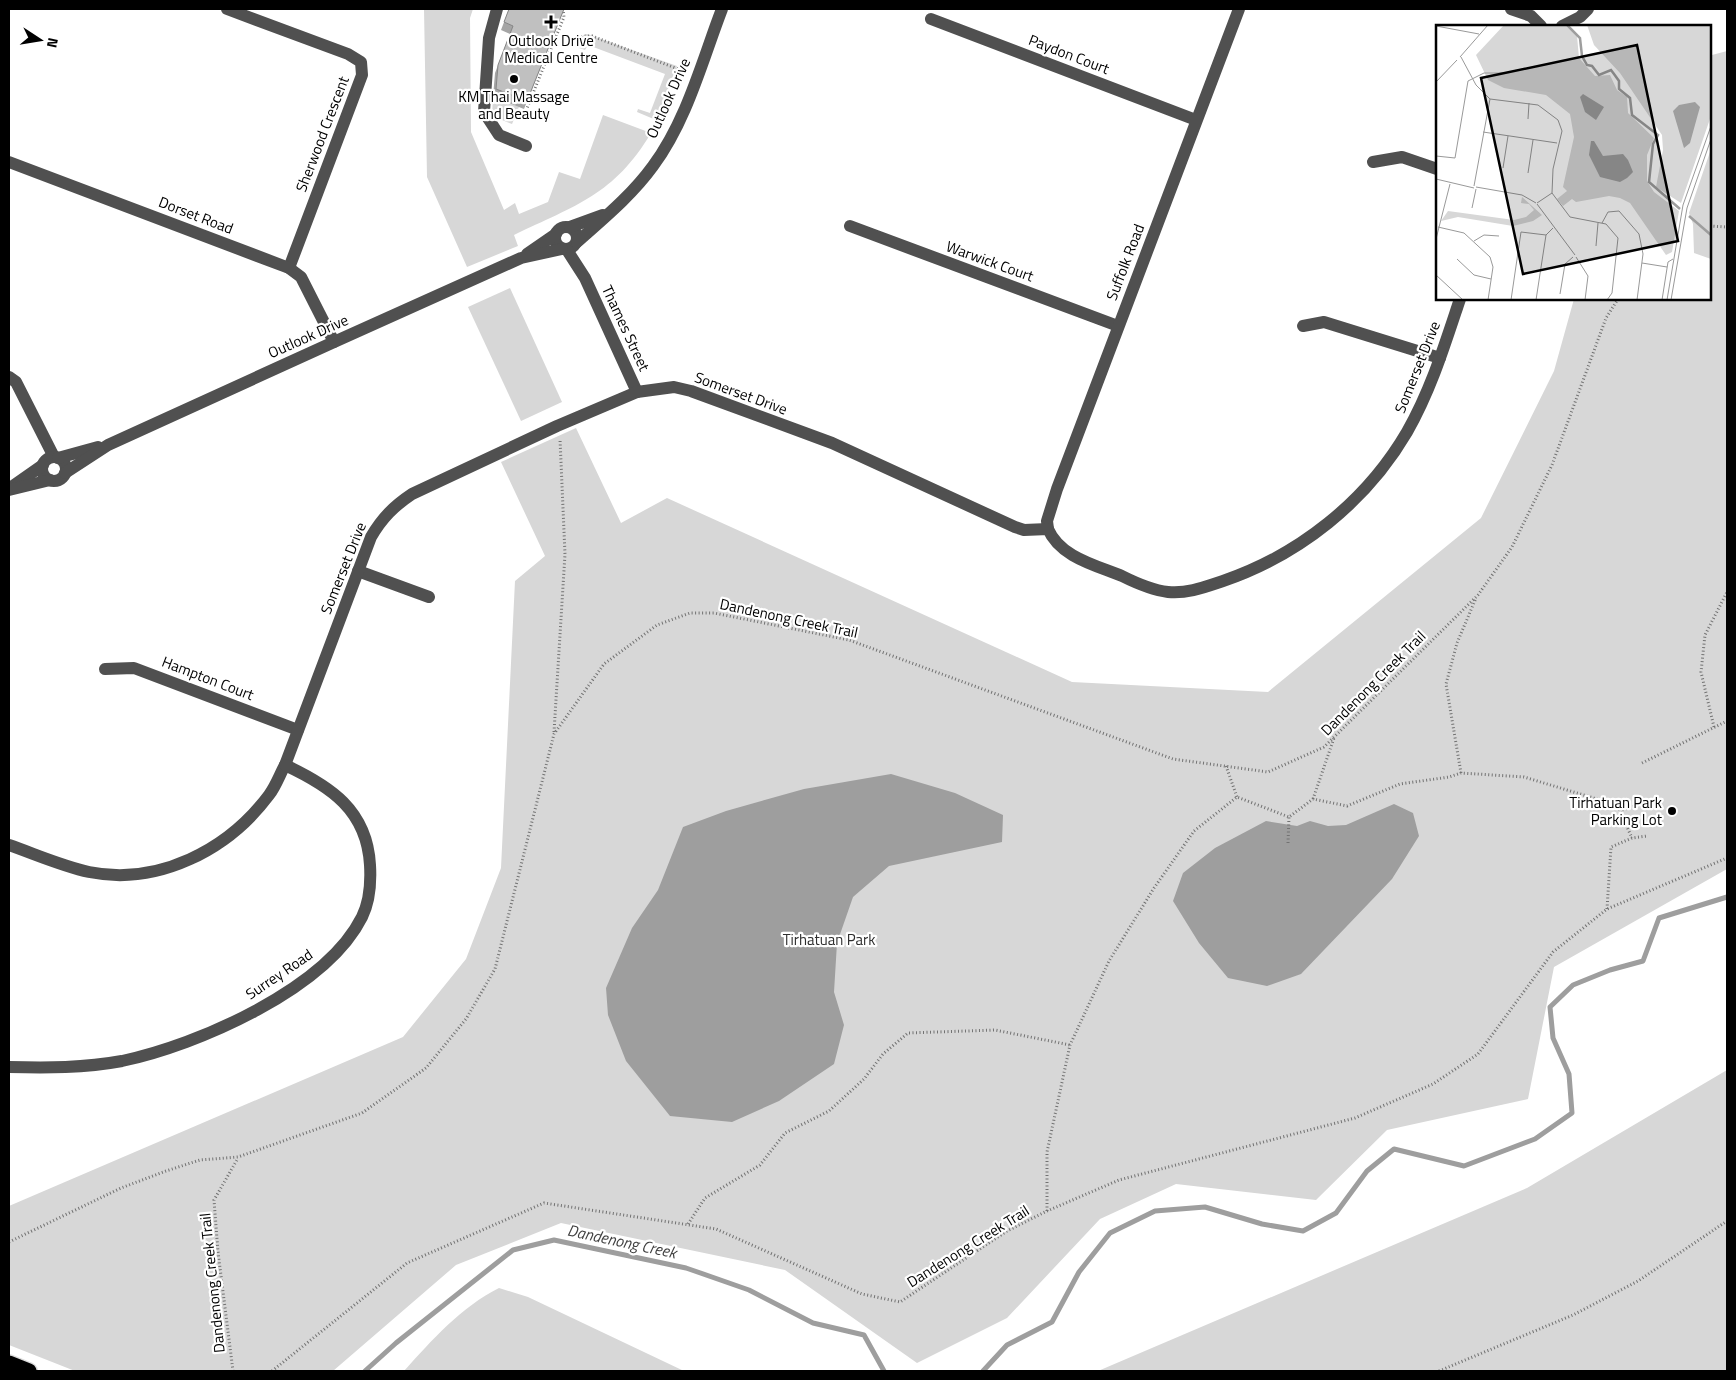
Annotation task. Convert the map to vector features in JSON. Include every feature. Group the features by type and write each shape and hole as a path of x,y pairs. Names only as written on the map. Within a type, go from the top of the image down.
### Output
{"highway":[{"path":"9,1363 29,1371"}],"street":[{"name":"Sherwood Crescent","path":"228,9 348,54 361,62 362,75 290,268"},
{"path":"496,9 489,38 484,112 499,135 526,146"},
{"name":"Outlook Drive","path":"521,258 570,246 630,194 653,166 673,134 722,9"},
{"name":"Suffolk Road","path":"1048,529 1047,521 1054,497 1239,9"},
{"path":"1511,9 1531,16 1540,25"},
{"path":"1564,25 1580,17 1588,9"},
{"name":"Paydon Court","path":"931,19 1196,120"},
{"path":"1373,162 1402,157 1436,169"},
{"name":"Dorset Road","path":"9,162 290,268 301,277 334,342"},
{"name":"Outlook Drive","path":"570,227 608,214"},
{"name":"Warwick Court","path":"850,226 1118,326"},
{"path":"562,227 570,227 577,233 570,246 556,243 556,234 562,227"},
{"name":"Outlook Drive","path":"9,490 50,460 108,444 521,258 556,234"},
{"name":"Thames Street","path":"570,246 637,392"},
{"name":"Somerset Drive","path":"9,845 90,872 135,875 161,870 204,853 239,828 270,794 285,764 371,537 381,520 395,505 412,494 557,426 637,392 674,387 691,391 832,443 1015,527 1024,530 1048,529 1052,538 1067,552 1146,587 1182,592 1200,589 1242,575 1286,552 1330,522 1376,476 1407,433 1429,388 1460,300"},
{"path":"1303,326 1324,322 1440,358"},
{"path":"9,377 16,382 50,460 43,474 50,480 59,479 65,473 65,464 50,460"},
{"name":"Outlook Drive","path":"65,473 108,444"},
{"name":"Outlook Drive","path":"9,490 50,480"},
{"path":"358,571 429,597"},
{"name":"Hampton Court","path":"105,669 134,668 298,730"},
{"name":"Surrey Road","path":"9,1067 56,1068 92,1065 122,1061 184,1044 236,1021 280,996 309,976 348,940 363,914 370,890 370,854 360,825 338,796 316,779 285,764"}],"path":[{"path":"529,115 525,113 558,37 564,17 563,9"},
{"path":"575,40 584,36 592,36 678,69"},
{"path":"1711,226 1727,227"},
{"name":"Dandenong Creek Trail","path":"233,1371 218,1252 214,1200 238,1157 362,1113 426,1068 466,1019 495,968 554,734 604,664 657,625 690,613 714,613 850,640 1173,759 1268,772 1324,747 1478,595 1512,547 1552,465 1606,318 1617,300"},
{"path":"554,734 565,554 560,436 557,426"},
{"path":"1714,727 1701,672 1705,635 1727,592"},
{"path":"1461,773 1446,684 1457,643 1478,595"},
{"path":"1642,762 1727,721"},
{"path":"1288,842 1290,817 1313,799 1334,738"},
{"path":"1226,766 1237,797 1290,817"},
{"path":"1313,799 1347,806 1400,784 1450,777 1461,773 1524,777 1610,803 1622,810 1634,806"},
{"path":"1047,1211 1047,1152 1070,1045 1109,961 1154,888 1194,831 1237,797"},
{"path":"1618,807 1632,838"},
{"path":"1607,909 1611,847 1632,838 1647,836"},
{"name":"Dandenong Creek Trail","path":"272,1371 406,1263 544,1203 716,1229 862,1294 900,1302 1007,1231 1047,1211 1119,1180 1355,1118 1433,1084 1478,1054 1553,952 1607,909 1727,858"},
{"path":"688,1224 704,1198 760,1165 786,1133 828,1111 864,1078 884,1054 908,1033 995,1030 1070,1045"},
{"path":"9,1242 120,1188 200,1160 238,1157"},
{"path":"1439,1371 1572,1314 1630,1285 1727,1221"}],"green space":[{"path":"424,9 473,9 470,18 471,132 504,210 515,203 519,214 548,202 559,172 580,179 603,115 651,133 623,171 608,185 575,206 514,235 518,246 467,267 427,177"},
{"path":"587,34 677,66 656,120 637,112 638,109 650,113 665,74 588,45 585,50 573,46 577,38"},
{"name":"Tirhatuan Park","path":"1727,51 1727,869 1554,967 1528,1099 1387,1130 1316,1200 1176,1184 1100,1219 1007,1318 917,1363 785,1270 561,1223 456,1265 333,1371 75,1371 9,1345 9,1206 403,1037 466,959 501,868 515,581 545,556 501,462 576,428 621,523 667,498 1072,682 1268,692 1481,518 1554,371 1574,300 1711,300 1712,55"},
{"path":"493,97 519,107 512,124 492,116"},
{"path":"510,288 562,402 521,421 468,307"},
{"path":"1727,1070 1727,1371 1098,1371 1527,1188"},
{"path":"499,1288 528,1297 684,1371 404,1371 436,1336 460,1314"}],"shaded area":[{"path":"891,774 955,793 1003,815 1002,842 889,866 853,897 837,943 834,992 844,1025 834,1064 779,1101 732,1122 670,1116 626,1061 608,1015 606,988 632,928 658,890 683,827 726,811 804,789"},
{"path":"1394,804 1413,813 1419,836 1392,879 1301,974 1267,986 1228,978 1199,943 1173,901 1183,873 1215,848 1266,821 1297,826 1310,821 1328,826 1346,825"}],"building":[{"path":"509,9 564,9 527,101 496,89 498,65 513,26 504,22"}],"waterway":[{"name":"Dandenong Creek","path":"983,1371 1007,1345 1052,1322 1079,1272 1110,1233 1155,1211 1205,1207 1262,1224 1303,1231 1336,1213 1367,1171 1394,1149 1464,1166 1535,1139 1572,1113 1569,1074 1553,1038 1550,1007 1573,985 1610,970 1643,961 1659,918 1727,897"},
{"name":"Dandenong Creek","path":"365,1371 396,1343 513,1250 554,1240 686,1268 749,1290 813,1323 864,1335 884,1371"}],"place":[{"name":"Outlook Drive Medical Centre","path":"551,22"},
{"name":"KM Thai Massage and Beauty","path":"514,79"},
{"name":"Tirhatuan Park Parking Lot","path":"1672,811"}]}
